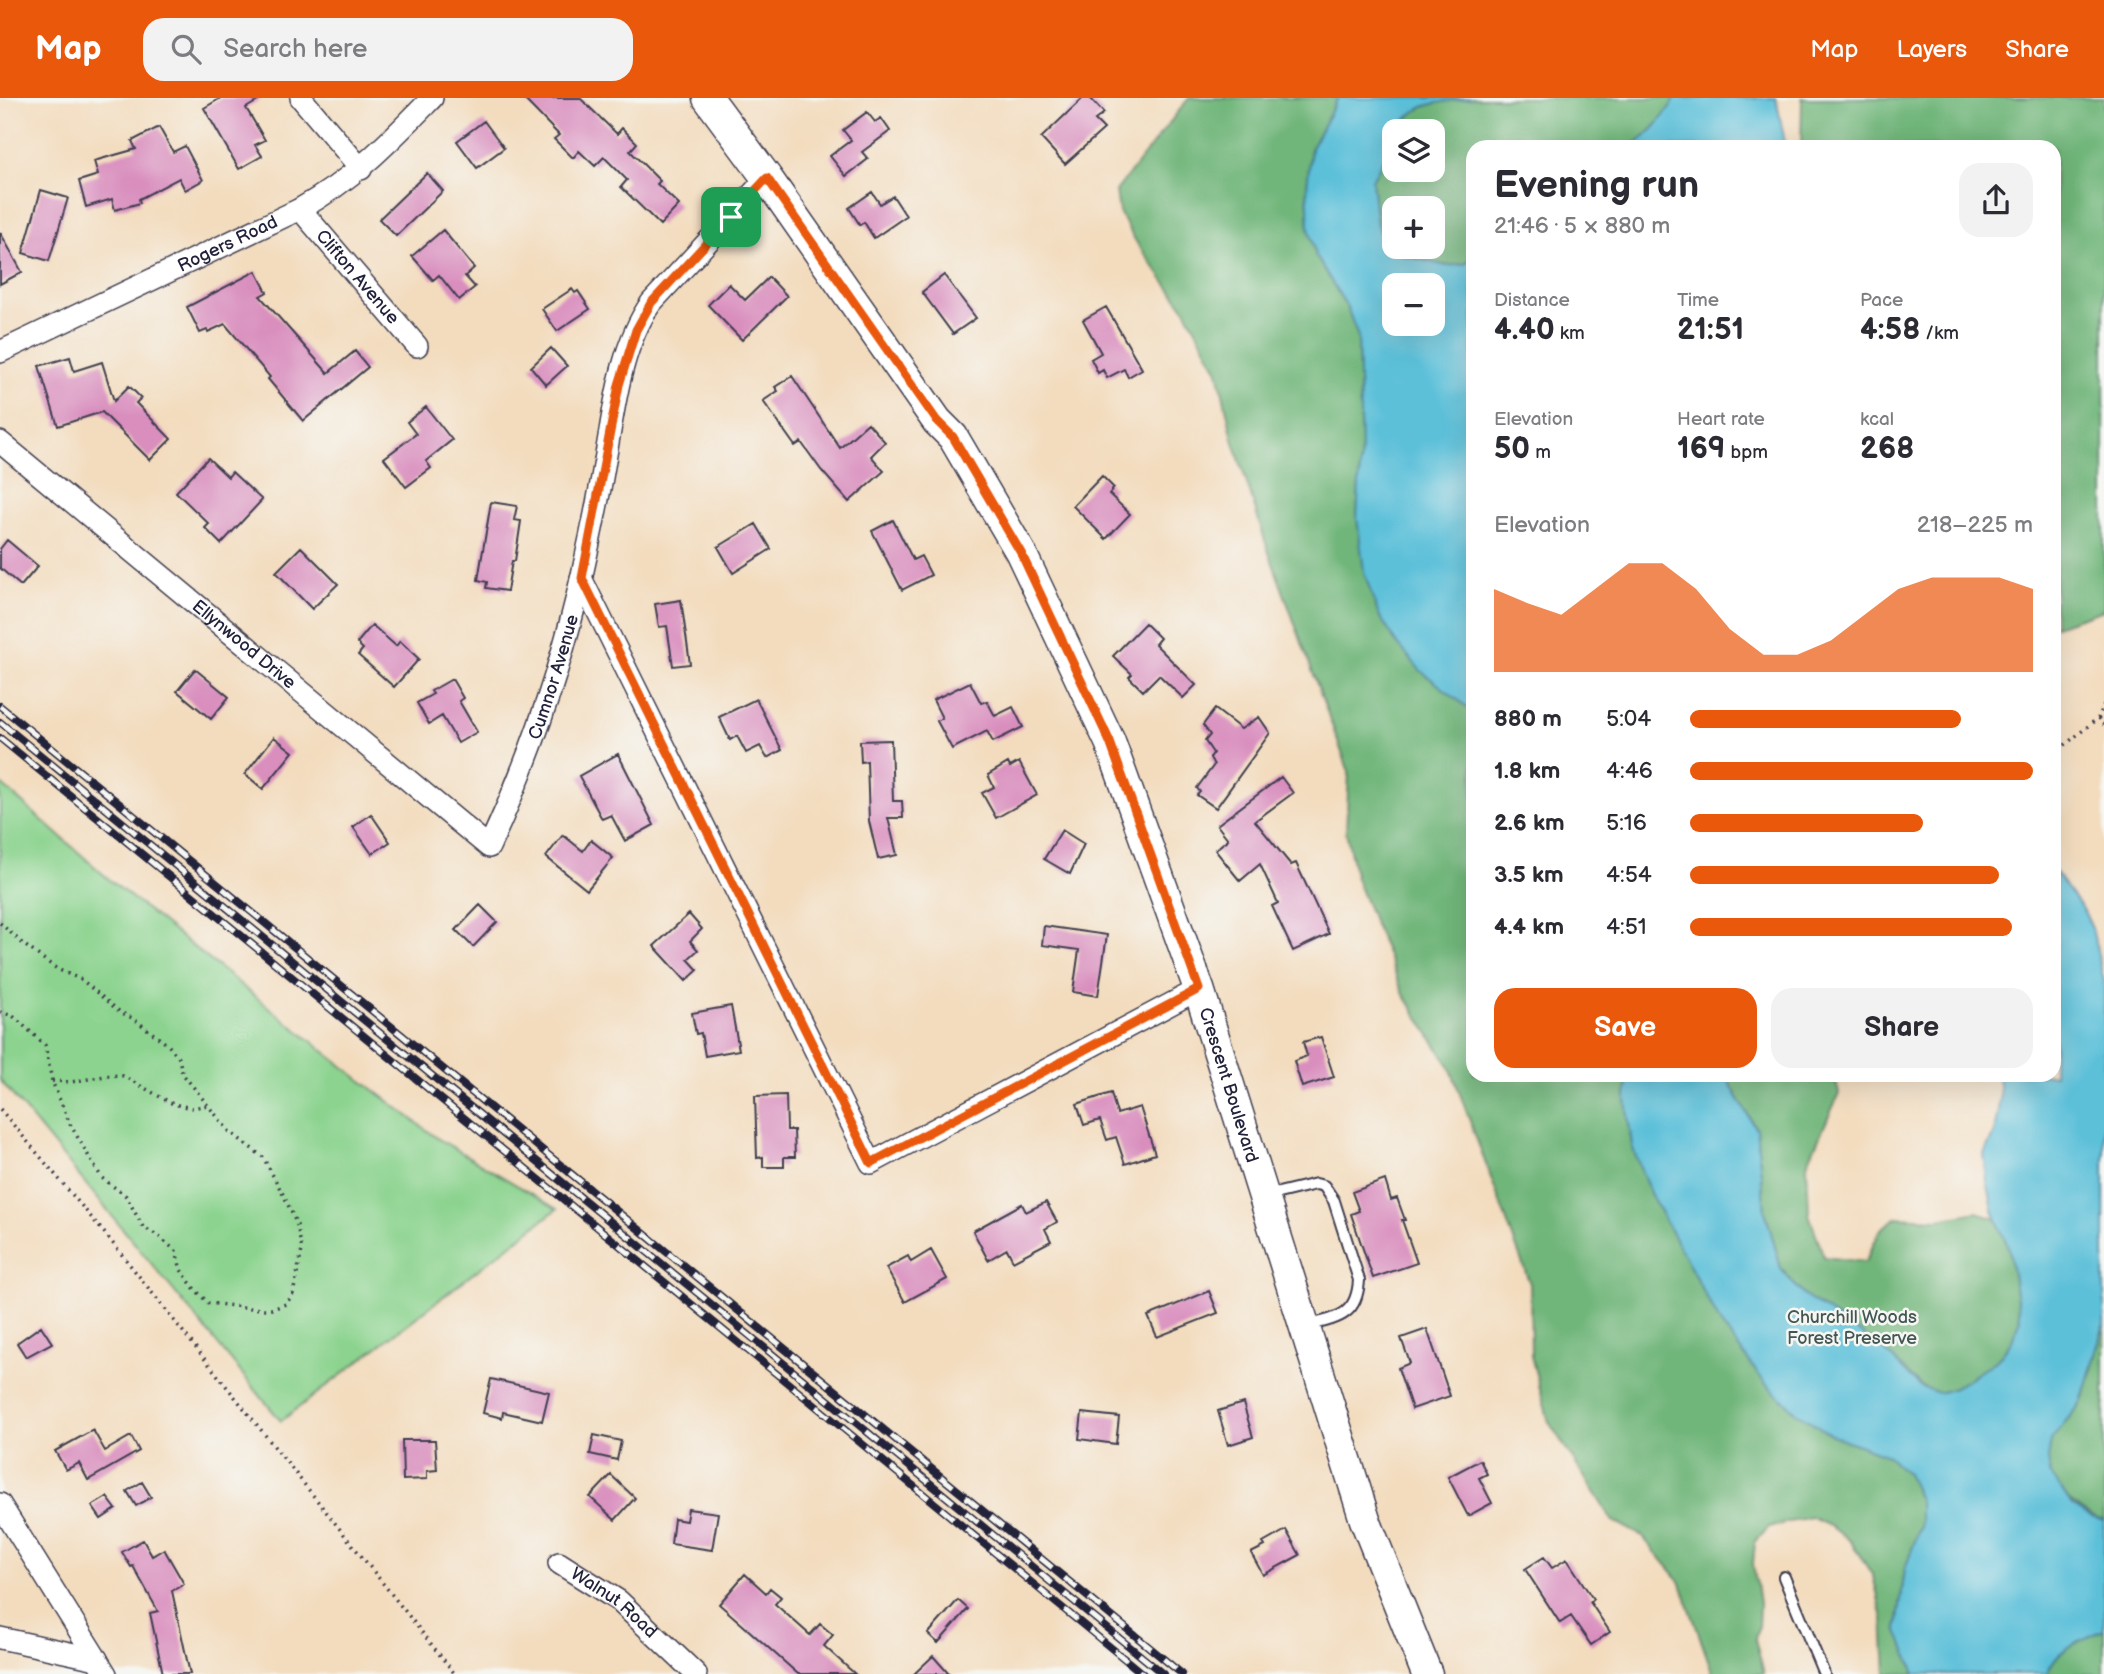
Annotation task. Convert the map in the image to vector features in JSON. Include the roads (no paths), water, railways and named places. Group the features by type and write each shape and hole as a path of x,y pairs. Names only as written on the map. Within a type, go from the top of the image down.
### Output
{"street":[{"path":"301,98 361,169"},
{"name":"Rogers Road","path":"0,352 327,194 361,169 432,98"},
{"name":"Crescent Boulevard","path":"708,98 937,421 953,437 1021,553 1110,742 1199,989 1365,1520 1427,1674"},
{"name":"Cumnor Avenue","path":"489,847 511,799 539,723 582,578 619,385 639,323 651,303 767,178"},
{"name":"Clifton Avenue","path":"300,209 417,345"},
{"name":"Ellynwood Drive","path":"0,442 489,847"},
{"path":"582,578 871,1163 1199,989"},
{"path":"0,1504 102,1667"},
{"name":"Walnut Road","path":"559,1563 619,1601 696,1674"},
{"path":"0,1638 102,1667"}],"lane":[{"path":"1264,1197 1317,1184 1324,1186 1335,1201 1359,1280 1356,1299 1346,1312 1336,1318 1304,1327"},
{"path":"1784,1577 1824,1674"}],"water":[{"path":"1338,98 1473,98 1430,104 1407,119 1382,119 1382,162 1372,180 1377,226 1382,234 1382,259 1418,259 1447,266 1466,263 1466,706 1420,670 1395,641 1378,613 1364,572 1357,518 1361,449 1358,337 1347,307 1316,256 1309,229 1307,187 1311,148"},
{"path":"1676,98 1776,98 1785,140 1640,140 1666,113"},
{"path":"2061,880 2083,909 2092,928 2104,981 2104,1324 2081,1402 2051,1440 2048,1458 2050,1473 2072,1505 2091,1517 2104,1521 2104,1630 2063,1651 2047,1674 1915,1674 1897,1628 1905,1569 1920,1527 1920,1501 1907,1474 1888,1456 1832,1435 1797,1413 1765,1383 1721,1324 1650,1193 1632,1146 1626,1100 1627,1082 1729,1082 1756,1129 1765,1211 1781,1269 1803,1295 1881,1347 1921,1387 1939,1393 1954,1388 1996,1361 2012,1341 2020,1318 2009,1249 1993,1210 1984,1154 1994,1133 2000,1098 1999,1082 2061,1082"}],"railway":[{"path":"0,706 1182,1674"},
{"path":"0,722 1163,1674"},
{"path":"0,738 1143,1674"}],"park label":[{"name":"Churchill Woods Forest Preserve","path":"1852,1327"}]}
